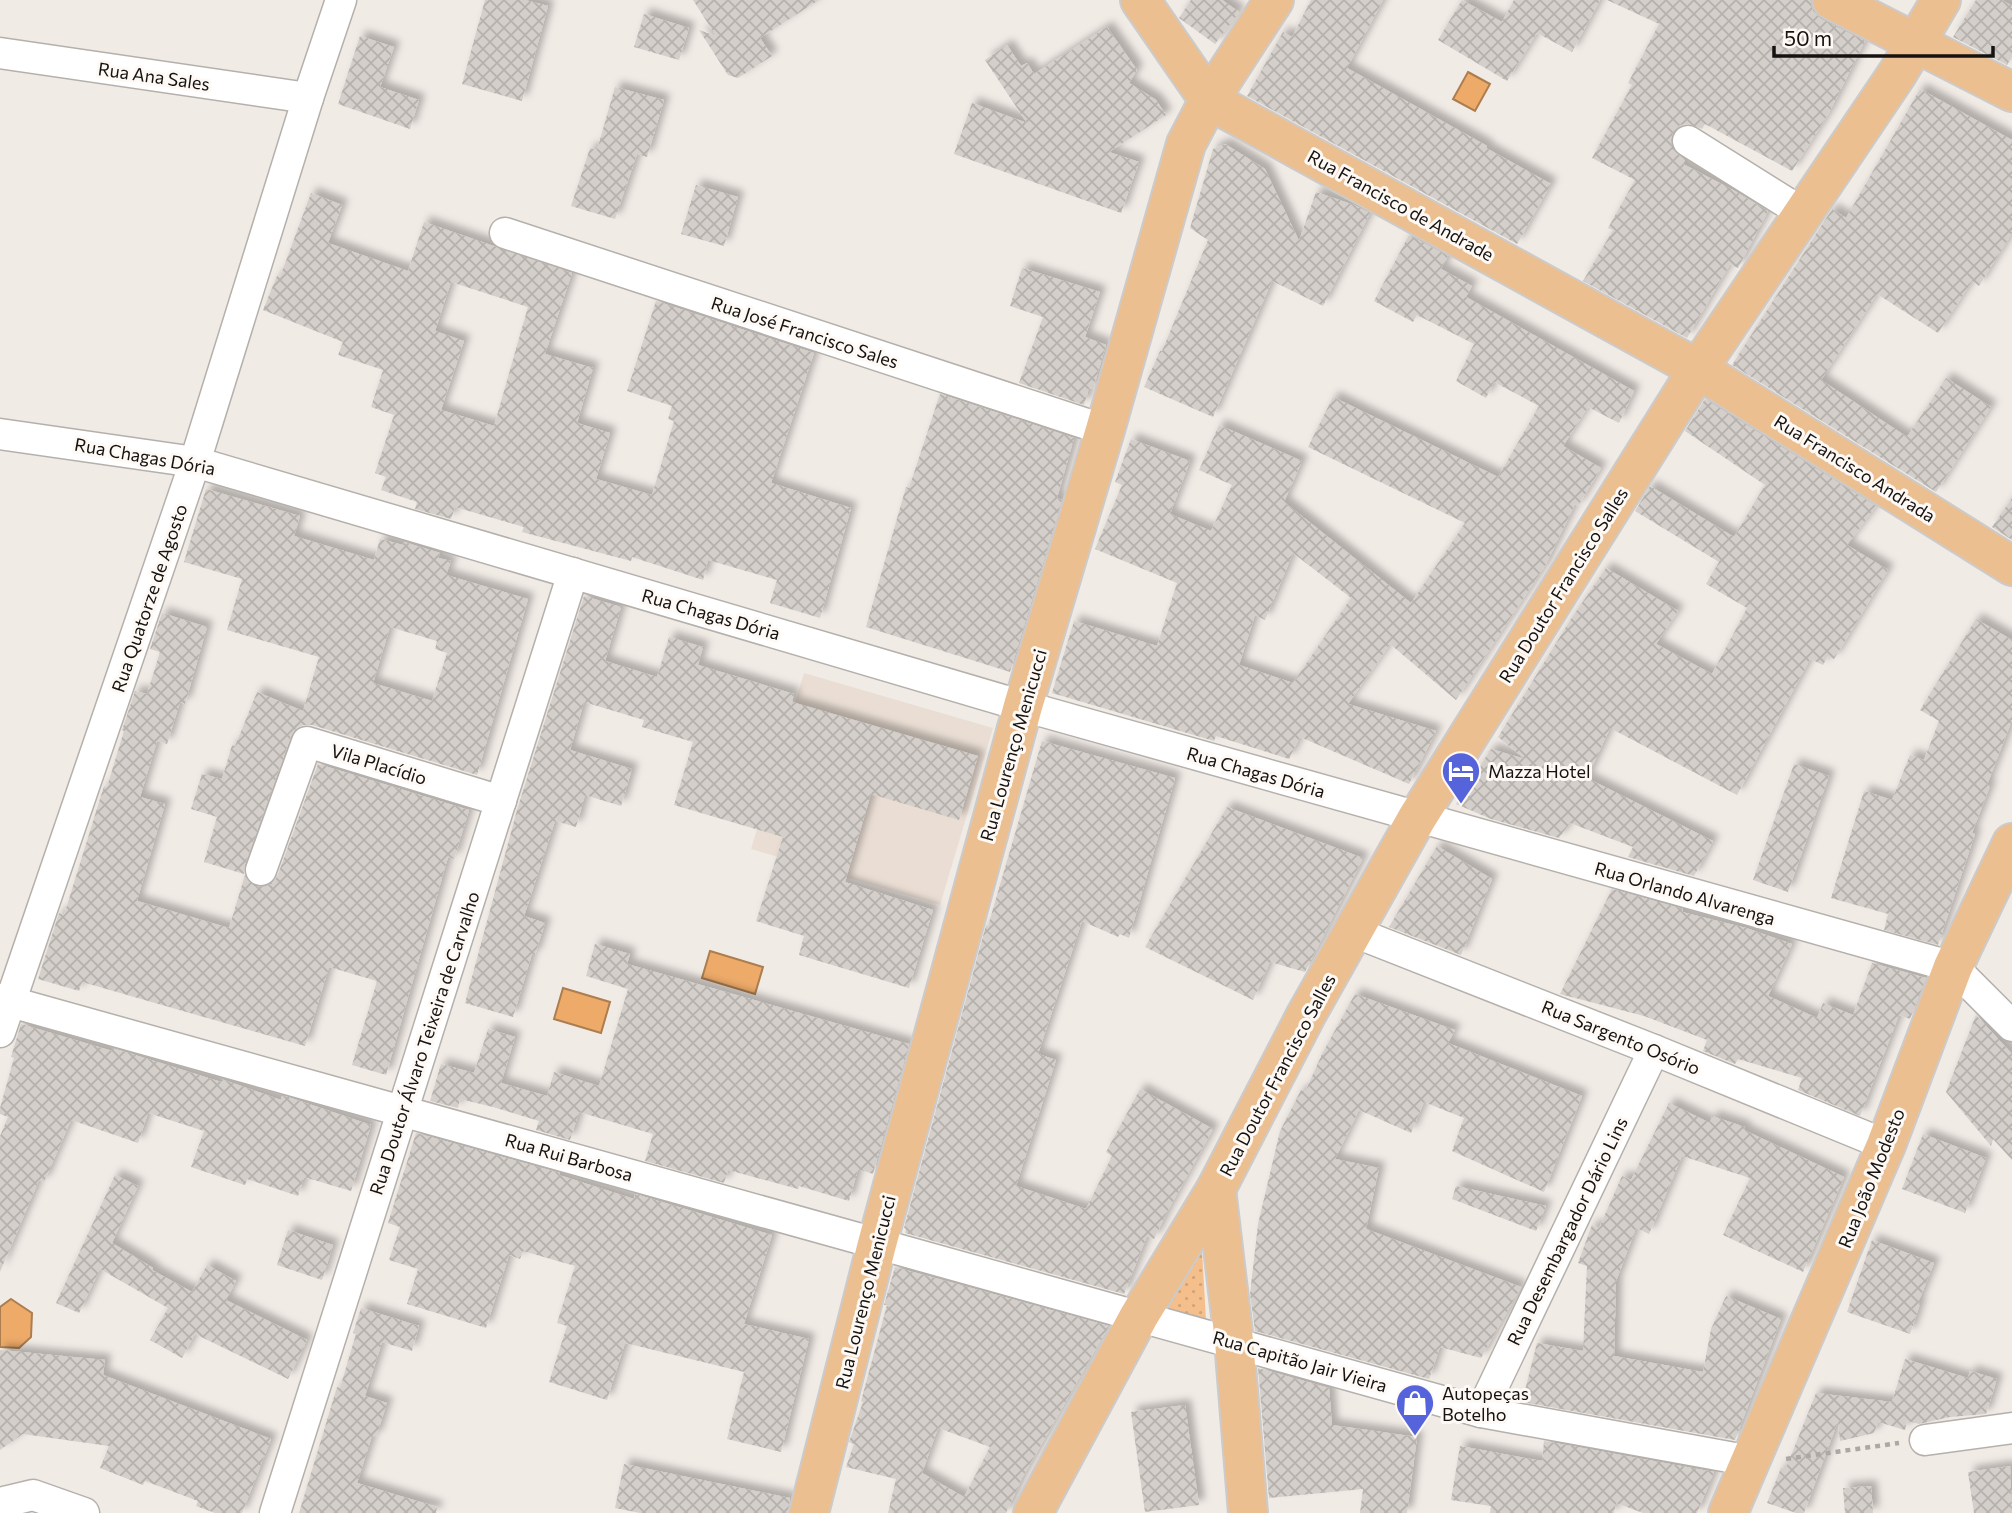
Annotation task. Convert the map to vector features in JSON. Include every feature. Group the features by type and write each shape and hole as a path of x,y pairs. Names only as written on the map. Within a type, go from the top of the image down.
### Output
{"main road":[{"name":"Rua Francisco de Andrade","path":"1140,0 1209,100 1698,369"},
{"name":"Rua Lourenço Menicucci","path":"808,1513 877,1244 1023,706 1186,144 1209,100 1275,0"},
{"path":"1832,0 2012,92"},
{"name":"Rua Doutor Francisco Salles","path":"1033,1513 1139,1316 1216,1189 1306,1016 1417,818 1698,369 1897,74 1941,0"},
{"name":"Rua Francisco Andrada","path":"1698,369 2012,566"},
{"name":"Rua João Modesto","path":"1728,1513 1886,1145 1953,967 2012,843"},
{"name":"Rua Doutor Francisco Salles","path":"1216,1189 1234,1341 1248,1513"}],"street":[{"name":"Rua Quatorze de Agosto","path":"0,1032 5,1001 195,462 341,0"},
{"name":"Rua Ana Sales","path":"0,53 308,98"},
{"path":"1688,141 1803,213"},
{"name":"Rua José Francisco Sales","path":"505,233 1105,430"},
{"name":"Rua Chagas Dória","path":"0,434 195,462 1023,706 1417,818"},
{"name":"Rua Doutor Álvaro Teixeira de Carvalho","path":"275,1513 573,573"},
{"name":"Vila Placídio","path":"261,870 306,742 501,801"},
{"name":"Rua Orlando Alvarenga","path":"1417,818 1953,967"},
{"name":"Rua Sargento Osório","path":"1354,932 1886,1145"},
{"path":"1953,967 2012,1026"},
{"name":"Rua Rui Barbosa","path":"5,1001 1139,1316"},
{"name":"Rua Desembargador Dário Lins","path":"1481,1412 1654,1050"},
{"name":"Rua Capitão Jair Vieira","path":"1139,1316 1481,1412 1751,1461"},
{"path":"1925,1440 2012,1428"},
{"path":"0,1503 33,1495 84,1513"}],"path":[{"path":"1751,1461 1803,1458 1925,1440"}],"shaded area":[{"path":"1468,72 1490,84 1475,111 1453,99"},
{"path":"804,673 993,728 940,905 751,849"},
{"path":"710,951 763,967 755,994 702,978"},
{"path":"563,988 610,1002 601,1033 554,1019"},
{"path":"1201,1233 1206,1320 1158,1313"},
{"path":"11,1299 32,1313 31,1337 19,1348 0,1347 0,1307"}],"building":[{"path":"485,0 525,0 548,6 522,101 462,84"},
{"path":"693,0 819,0 760,38 772,56 738,78 728,75 699,30 716,36"},
{"path":"1191,0 1222,0 1239,12 1215,44 1179,18"},
{"path":"1311,0 1383,0 1347,68 1551,184 1517,244 1247,96 1283,32 1292,37"},
{"path":"1462,0 1502,22 1514,0 1600,0 1572,52 1537,33 1507,81 1438,40"},
{"path":"1607,0 1810,0 1813,11 1821,19 1865,41 1829,113 1792,171 1705,124 1702,129 1689,124 1680,125 1673,132 1672,149 1685,160 1683,164 1768,211 1738,268 1730,264 1687,338 1583,281 1613,230 1608,228 1635,180 1592,158 1632,85 1628,83 1659,24"},
{"path":"1976,0 2002,0 2012,6 2012,57 2007,65 1953,37"},
{"path":"644,14 689,28 679,60 634,47"},
{"path":"1107,27 1137,70 1129,83 1156,100 1166,115 1109,152 1139,162 1121,213 954,154 972,103 1027,123 985,60 1007,45 1021,66 1027,63 1034,74"},
{"path":"360,36 394,47 380,87 419,100 410,129 338,104"},
{"path":"615,87 664,100 647,157 637,154 615,219 571,206 590,148 597,150"},
{"path":"1920,89 2012,140 2012,233 1979,286 1972,281 1938,333 1877,294 1821,380 1907,437 1946,378 1991,407 1936,492 1732,365 1832,209 1846,218"},
{"path":"1225,144 1265,169 1299,241 1316,192 1370,213 1323,306 1272,281 1213,417 1144,387 1162,351 1208,240 1190,228 1213,149"},
{"path":"696,185 738,197 724,246 681,234"},
{"path":"311,193 342,205 328,243 408,271 424,222 572,273 545,354 593,368 577,423 610,433 596,479 652,495 674,421 668,419 672,406 627,391 656,301 814,353 771,483 851,508 820,618 770,603 777,580 708,560 703,580 632,557 631,561 522,532 524,527 455,507 451,519 415,509 417,502 381,490 386,477 375,473 394,415 371,407 383,370 338,355 343,342 263,310 277,276 280,277","holes":["451,282 528,307 494,426 441,410 464,341 435,331"]},
{"path":"1409,235 1448,256 1441,269 1472,286 1466,297 1634,391 1619,423 1588,407 1563,446 1601,468 1578,506 1575,504 1546,564 1456,700 1390,644 1348,704 1436,731 1409,784 1300,737 1289,759 1216,736 1214,741 1052,693 1074,621 1157,646 1177,583 1095,549 1122,485 1115,482 1131,439 1190,461 1170,514 1211,531 1232,485 1199,470 1219,425 1302,461 1284,502 1411,603 1465,523 1308,447 1333,397 1498,477 1539,406 1494,382 1486,398 1456,381 1474,344 1417,315 1413,322 1374,301","holes":["1293,553 1351,598 1293,683 1239,665 1255,615 1265,620"]},
{"path":"1022,268 1100,292 1085,337 1106,345 1093,389 1089,388 1084,405 1019,383 1043,317 1010,306"},
{"path":"940,394 1074,438 1057,498 1062,500 1010,672 866,627 906,487 909,488"},
{"path":"1705,399 1876,506 1847,545 1888,570 1834,659 1828,656 1823,665 1810,659 1737,795 1610,728 1587,778 1713,841 1694,876 1628,857 1633,847 1570,823 1559,838 1491,819 1456,804 1491,749 1525,759 1498,737 1606,568 1678,611 1656,644 1712,674 1747,608 1706,584 1719,562 1635,511 1650,486 1734,537 1765,485 1685,431"},
{"path":"206,489 300,516 294,536 374,560 380,539 403,545 404,542 440,553 438,558 451,561 446,575 528,599 477,775 312,725 303,725 295,729 291,736 245,864 244,874 204,862 217,817 191,809 202,774 222,779 232,745 235,746 257,692 303,711 319,657 227,630 242,579 184,562","holes":["390,627 437,641 435,649 447,653 432,701 373,683"]},
{"path":"2012,498 2012,540 1992,527"},
{"path":"584,596 621,607 605,661 657,677 669,637 703,647 698,665 794,694 792,702 978,756 959,820 871,794 845,882 933,910 909,988 799,955 804,936 756,921 783,837 674,805 693,742 642,727 644,720 584,702 570,750 632,769 621,806 585,795 576,827 555,821 524,916 545,923 535,955 532,954 513,1017 465,1003 517,810"},
{"path":"162,613 207,627 185,704 180,702 167,744 157,741 140,797 165,804 137,901 229,928 245,875 254,886 263,887 272,884 277,877 318,764 469,810 454,859 448,857 386,1075 352,1065 377,981 329,967 305,1046 82,982 79,991 38,979 59,913 64,915 104,786 107,787 135,691 147,694 160,652 150,649"},
{"path":"1976,619 2012,640 2012,720 1987,785 1990,786 1972,833 1975,834 1938,945 1884,930 1888,914 1831,898 1864,791 1892,800 1910,755 1924,760 1939,721 1920,710"},
{"path":"1042,741 1175,778 1129,938 1120,934 1118,937 1082,921 1038,1054 1056,1060 1016,1186 1086,1209 1112,1156 1106,1152 1140,1089 1213,1129 1154,1239 1147,1236 1124,1294 905,1233 904,1228 986,925 988,926"},
{"path":"1794,764 1829,776 1788,892 1753,880"},
{"path":"1227,807 1363,858 1305,972 1270,962 1253,1000 1145,947"},
{"path":"1437,846 1492,879 1461,955 1389,927"},
{"path":"1612,889 1792,944 1768,996 1817,1018 1823,1003 1853,1015 1872,963 1926,978 1910,1019 1899,1015 1860,1116 1798,1090 1802,1078 1738,1059 1735,1064 1703,1051 1707,1040 1644,1016 1560,994"},
{"path":"595,944 630,954 627,964 909,1044 873,1174 858,1169 849,1201 799,1186 798,1189 728,1170 724,1183 645,1161 653,1134 579,1112 570,1140 536,1130 539,1121 493,1107 460,1099 458,1108 430,1101 441,1064 474,1073 488,1029 515,1037 501,1083 547,1096 554,1072 599,1086 628,989 586,976"},
{"path":"1355,994 1455,1030 1448,1043 1582,1096 1544,1192 1452,1151 1464,1118 1424,1102 1411,1133 1359,1110 1335,1159 1379,1168 1366,1229 1521,1287 1481,1358 1440,1347 1429,1379 1255,1331 1250,1294 1258,1224 1280,1131 1301,1090 1305,1092 1322,1054"},
{"path":"1976,1015 2012,1054 2012,1160 1993,1139 1991,1146 1946,1092"},
{"path":"21,1024 112,1051 112,1048 221,1082 221,1079 281,1100 282,1096 288,1097 371,1125 351,1191 304,1177 298,1196 247,1179 245,1185 191,1167 204,1131 148,1113 138,1143 71,1120 44,1182 39,1180 0,1272 0,1136 8,1117 0,1114 0,1108"},
{"path":"1669,1103 1710,1123 1712,1116 1745,1127 1744,1130 1844,1177 1803,1272 1723,1235 1750,1178 1682,1156 1649,1234 1636,1228 1616,1281 1614,1356 1703,1372 1711,1329 1726,1296 1781,1319 1735,1440 1522,1402 1537,1343 1583,1351 1587,1266 1578,1263 1592,1225 1599,1228 1622,1176 1631,1180"},
{"path":"416,1133 560,1173 559,1175 634,1199 635,1194 772,1235 744,1324 809,1339 781,1452 727,1439 744,1372 625,1343 607,1400 549,1382 567,1326 557,1323 575,1266 523,1251 520,1259 509,1255 486,1328 407,1304 418,1269 389,1260 400,1227 388,1223"},
{"path":"1923,1134 1986,1158 1965,1213 1902,1189"},
{"path":"115,1175 138,1186 112,1243 153,1268 152,1270 192,1292 207,1265 236,1281 226,1300 307,1340 288,1379 195,1334 182,1358 150,1340 168,1308 100,1269 79,1313 56,1303"},
{"path":"1456,1186 1546,1206 1536,1231 1452,1199"},
{"path":"288,1230 333,1245 322,1280 277,1265"},
{"path":"1872,1240 1934,1263 1918,1303 1920,1304 1910,1334 1847,1312"},
{"path":"895,1267 1109,1326 1022,1478 1006,1513 888,1513 896,1479 846,1467 854,1444 849,1442 863,1402 861,1401 887,1305 884,1305","holes":["938,1428 990,1447 964,1497 922,1473"]},
{"path":"361,1308 419,1326 412,1351 382,1342 365,1396 387,1403 376,1437 372,1436 357,1483 437,1507 436,1513 299,1513 337,1387 340,1388"},
{"path":"0,1350 105,1360 103,1375 271,1439 242,1513 215,1513 196,1506 198,1501 145,1481 143,1485 100,1468 109,1446 23,1434 0,1450"},
{"path":"1905,1359 1968,1378 1970,1371 1997,1379 1986,1414 1950,1417 1919,1424 1907,1421 1905,1430 1878,1422 1874,1433 1840,1441 1838,1421 1804,1513 1767,1503 1781,1468 1786,1468 1816,1393 1892,1402"},
{"path":"1258,1368 1329,1388 1332,1425 1417,1437 1407,1513 1360,1513 1363,1489 1269,1498"},
{"path":"1185,1405 1199,1505 1145,1512 1131,1412"},
{"path":"1544,1441 1714,1472 1697,1513 1643,1513 1616,1503 1614,1513 1490,1513 1491,1506 1451,1500 1460,1446 1542,1461"},
{"path":"624,1464 790,1498 788,1513 640,1513 615,1508"},
{"path":"2010,1466 2012,1513 1974,1513 1968,1472"},
{"path":"1871,1486 1873,1513 1845,1513 1843,1488"}],"place":[{"name":"Mazza Hotel","path":"1461,805"},
{"name":"Autopeças Botelho","path":"1415,1437"}]}
